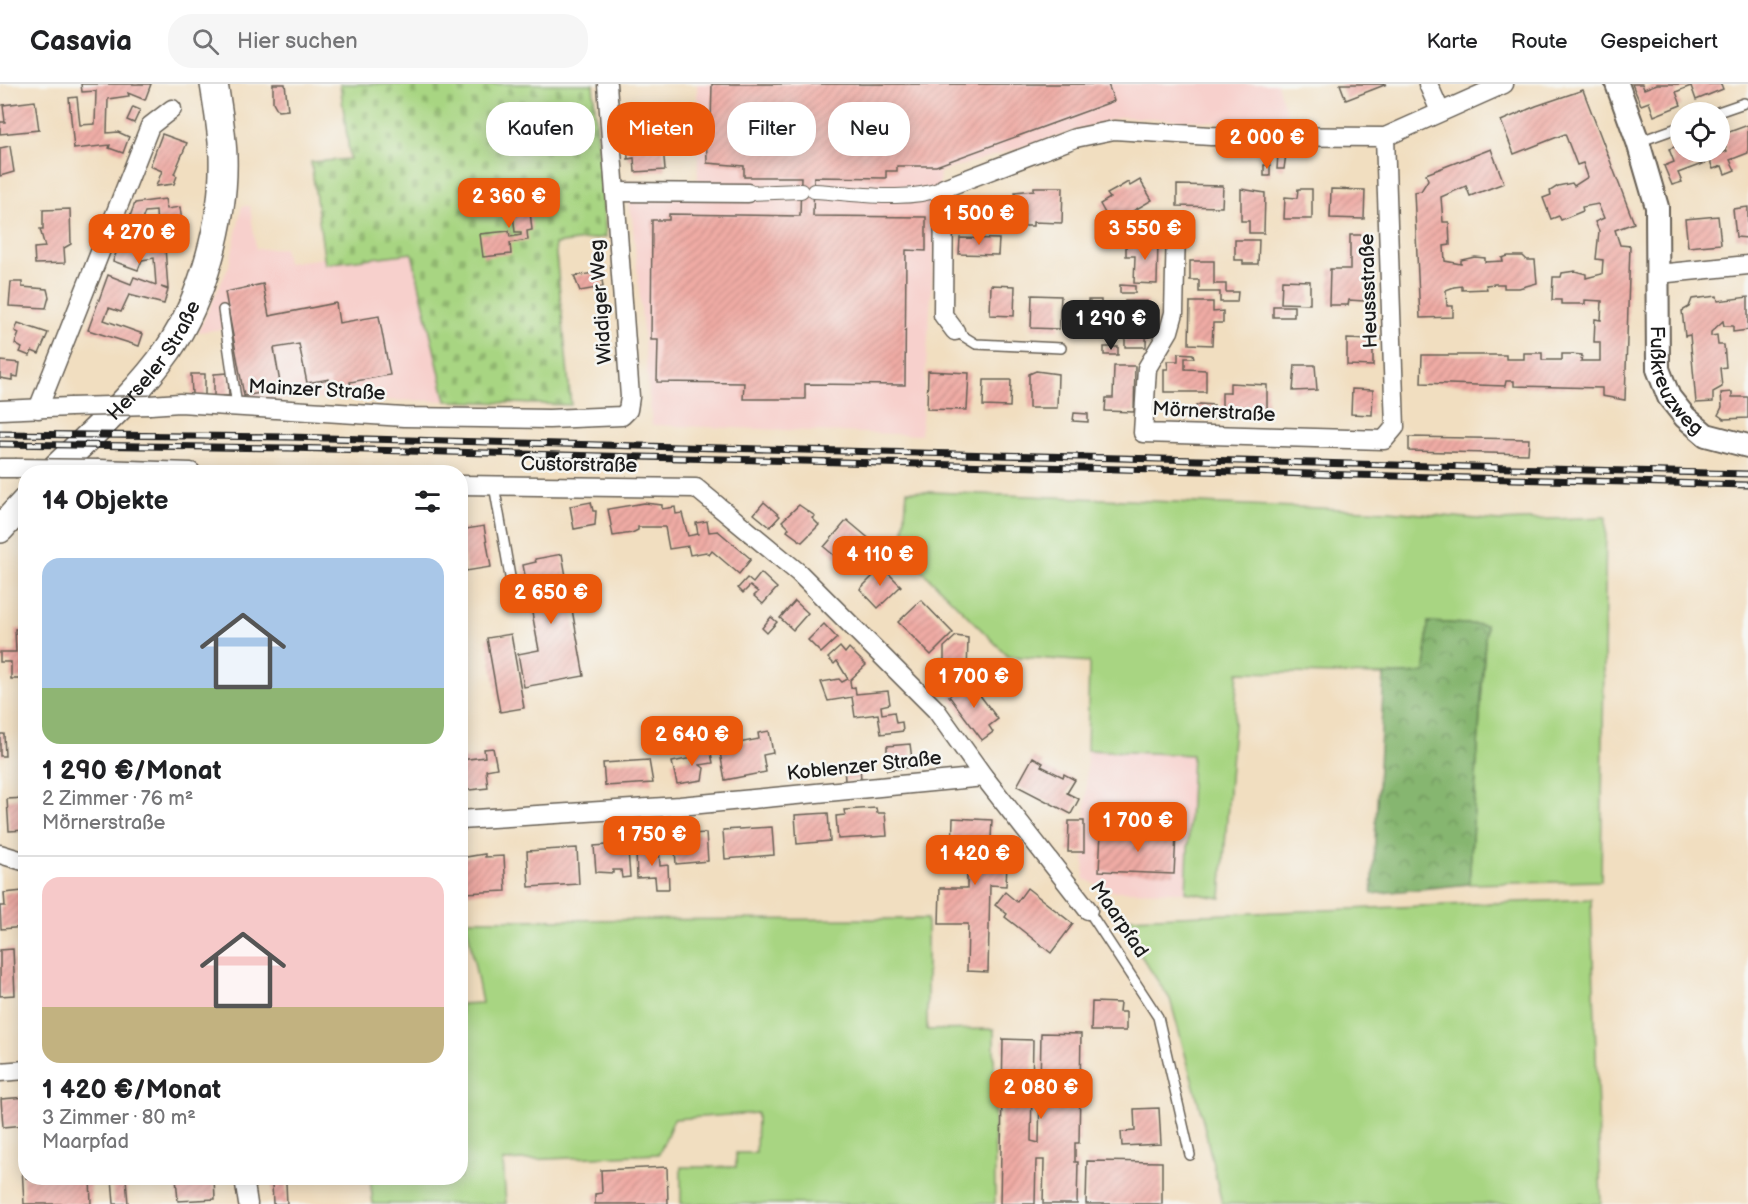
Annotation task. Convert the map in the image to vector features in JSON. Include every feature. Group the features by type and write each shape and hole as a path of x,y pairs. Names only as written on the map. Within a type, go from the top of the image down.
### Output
{"main road":[{"name":"Herseler Straße","path":"59,465 129,395 168,350 192,308 208,265 218,215 223,157 212,89"},
{"path":"0,529 18,510"}],"street":[{"name":"Widdiger Weg","path":"607,84 630,398 628,410"},
{"path":"1428,84 1440,111"},
{"path":"615,192 807,191 897,196 932,193 1075,138 1114,130 1211,136 1385,137 1504,84"},
{"name":"Fußkreuzweg","path":"1617,84 1638,142 1657,207 1658,369 1669,398 1685,417 1706,435 1748,446"},
{"path":"38,408 150,126 172,109"},
{"name":"Heussstraße","path":"1384,440 1395,427 1385,137"},
{"path":"944,188 944,315 955,331"},
{"name":"Mörnerstraße","path":"1176,228 1173,313 1169,331 1147,368 1143,433 1384,440"},
{"path":"1658,273 1748,265"},
{"name":"Mainzer Straße","path":"0,410 180,403 404,417 549,419 622,416 628,410"},
{"name":"Custorstraße","path":"468,484 696,488"},
{"name":"Maarpfad","path":"696,488 799,573 936,710 984,777 1088,910"},
{"name":"Koblenzer Straße","path":"468,819 680,806 984,777"},
{"path":"0,854 18,860"},
{"path":"0,1072 18,1071"},
{"path":"245,1185 249,1204"}],"lane":[{"path":"1730,108 1744,103"},
{"path":"1638,142 1670,131"},
{"path":"224,310 237,406"},
{"path":"955,331 976,345 1061,348"},
{"path":"494,485 513,594"},
{"name":"Maarpfad","path":"1088,910 1158,1017 1190,1155"}],"shaded area":[{"path":"697,84 1277,84 1291,125 1120,117 940,172 921,435 652,425 632,216 623,182 698,182 698,156 715,156 715,102 697,102"},
{"path":"242,206 250,206 256,249 284,248 287,263 324,258 325,264 412,252 446,401 243,399 232,413 230,370 222,329 198,332 229,266"},
{"path":"1087,750 1192,755 1186,892 1111,891 1084,879"}],"green space":[{"path":"340,84 593,84 595,102 486,102 486,156 595,156 595,108 606,237 555,244 571,405 446,401 412,253 325,264 311,162 350,159"},
{"path":"907,491 1389,511 1499,521 1606,517 1601,881 1469,884 1486,625 1428,622 1425,673 1384,675 1238,672 1221,898 1186,892 1192,755 1087,750 1089,662 1008,656 902,551"},
{"path":"1428,622 1486,625 1469,884 1372,894 1384,675 1425,673"},
{"path":"1591,899 1601,1204 1222,1204 1201,1112 1170,999 1125,932 1130,918"},
{"path":"927,919 927,1030 994,1029 995,1204 681,1204 681,1167 736,1167 736,1153 756,1153 757,1113 674,1119 659,1154 503,1161 506,1204 373,1204 371,1185 468,1185 468,1004 482,1003 468,920"}],"building":[{"path":"81,84 151,84 145,100 128,93 129,96 108,99 107,133 118,132 129,137 123,153 109,148 110,145 74,149 69,98 77,97 80,125 95,124 96,91 82,92"},
{"path":"273,84 285,84 288,110 278,111 273,102"},
{"path":"712,84 1108,84 1114,101 936,166 897,166 897,171 886,171 886,178 814,177 813,216 926,217 926,251 906,250 905,385 805,384 805,399 743,399 744,383 657,382 658,340 651,340 652,220 669,220 669,214 800,216 801,177 744,177 744,166 707,163 707,156 715,156 715,102 712,102"},
{"path":"1340,84 1387,84 1346,100"},
{"path":"1632,84 1642,84 1644,89 1657,84 1721,84 1723,89 1696,100 1691,86 1683,89 1676,92 1680,102 1670,102 1670,109 1654,116 1649,102 1641,105"},
{"path":"1583,90 1634,223 1615,230 1620,245 1630,246 1625,400 1602,396 1602,388 1514,386 1514,381 1506,381 1505,386 1421,383 1422,355 1506,355 1506,359 1524,359 1524,353 1542,353 1542,360 1562,360 1562,354 1570,354 1582,355 1581,361 1600,361 1600,342 1594,342 1595,319 1601,320 1602,301 1585,300 1585,304 1561,304 1561,300 1552,300 1553,277 1561,277 1562,273 1575,271 1586,274 1586,278 1602,274 1603,260 1596,259 1599,231 1595,222 1604,218 1598,204 1582,207 1583,211 1561,220 1559,216 1551,219 1543,198 1551,195 1550,191 1558,186 1572,183 1574,186 1588,177 1583,163 1577,165 1565,134 1514,154 1501,121"},
{"path":"35,101 39,130 0,134 0,122 5,122 3,105"},
{"path":"133,107 140,110 134,123 127,120"},
{"path":"1748,125 1748,153 1730,160 1730,132"},
{"path":"162,134 187,143 174,174 177,176 174,184 156,186 162,171 150,166"},
{"path":"10,146 14,172 0,176 0,148"},
{"path":"1491,149 1504,183 1470,196 1466,186 1441,197 1443,222 1449,222 1450,245 1444,246 1445,261 1461,264 1461,260 1475,257 1485,258 1485,262 1503,261 1502,258 1508,256 1523,256 1527,260 1535,260 1537,283 1519,288 1504,288 1504,284 1486,285 1487,289 1462,290 1462,286 1454,287 1446,290 1447,306 1453,306 1453,317 1420,318 1414,192 1421,191 1428,180 1426,174"},
{"path":"1278,153 1286,154 1284,169 1277,169"},
{"path":"628,156 664,156 665,170 635,172 634,158 628,159"},
{"path":"1730,160 1735,170 1725,174 1722,166 1713,169 1710,162 1730,162"},
{"path":"1674,162 1707,162 1678,173 1682,182 1672,185 1664,166"},
{"path":"1264,165 1270,165 1270,176 1264,176"},
{"path":"1140,180 1152,200 1111,224 1100,204 1110,198 1107,194 1128,182 1130,186"},
{"path":"1177,185 1223,186 1222,207 1177,206"},
{"path":"1034,187 1063,187 1062,223 1033,222 1033,226 1014,226 1015,192 1034,190"},
{"path":"1241,189 1265,193 1264,233 1249,233 1249,221 1241,221"},
{"path":"1298,189 1312,189 1312,219 1284,219 1285,197 1297,198"},
{"path":"1331,189 1365,190 1364,219 1330,218"},
{"path":"528,193 532,230 527,231 528,240 510,243 511,254 483,257 480,234 509,231 510,237 521,235 521,232 515,232 511,195"},
{"path":"165,199 167,209 180,207 184,237 151,242 151,245 143,242 141,246 165,247 168,289 161,287 168,290 164,304 129,295 121,312 109,308 104,320 143,334 139,346 88,330 108,275 131,284 134,277 156,285 154,258 142,260 138,270 113,261 135,203","holes":["156,211 157,228 138,231 145,212"]},
{"path":"961,202 1000,203 1000,218 961,217"},
{"path":"1748,207 1748,238 1736,237 1733,209"},
{"path":"70,209 71,244 64,248 65,263 35,264 34,248 45,247 40,229 43,229 43,210"},
{"path":"1718,216 1721,244 1688,247 1685,219"},
{"path":"1110,231 1126,231 1126,240 1110,239"},
{"path":"1350,235 1365,235 1364,301 1349,300 1348,305 1329,305 1330,269 1350,269"},
{"path":"960,238 999,239 998,255 959,254"},
{"path":"1235,240 1259,240 1258,264 1243,264 1243,260 1235,260"},
{"path":"1135,241 1158,241 1157,284 1134,283 1135,256 1126,256 1126,243 1135,245"},
{"path":"1190,261 1214,261 1214,284 1226,284 1226,292 1238,292 1237,302 1220,302 1220,292 1199,292 1199,280 1190,280"},
{"path":"601,272 603,287 580,291 574,276"},
{"path":"1282,280 1310,281 1310,304 1281,303"},
{"path":"11,282 22,282 22,287 47,289 49,297 46,308 9,306"},
{"path":"263,284 269,316 336,303 339,323 379,316 390,375 350,382 351,387 331,391 329,379 307,383 299,344 274,348 281,389 244,396 225,292"},
{"path":"991,285 1015,286 1014,316 990,315"},
{"path":"1120,285 1135,286 1135,293 1120,293"},
{"path":"1032,295 1061,296 1059,329 1031,328"},
{"path":"1717,296 1718,301 1748,297 1748,330 1733,332 1733,326 1724,326 1723,321 1711,332 1711,336 1717,335 1718,345 1724,345 1726,367 1720,368 1722,387 1713,392 1713,402 1696,403 1690,335 1685,336 1682,311 1689,307 1692,299"},
{"path":"1088,300 1101,300 1101,307 1088,307"},
{"path":"1125,301 1147,301 1146,347 1125,347"},
{"path":"1190,302 1213,302 1213,312 1223,311 1223,323 1213,323 1212,345 1189,344"},
{"path":"1273,306 1294,306 1294,317 1273,317"},
{"path":"18,323 48,333 39,354 32,351 30,356 20,352 22,348 15,344 19,333 15,331"},
{"path":"1347,339 1373,340 1373,366 1347,365"},
{"path":"1104,347 1118,347 1118,355 1104,355"},
{"path":"1178,353 1193,354 1194,358 1185,358 1185,369 1206,370 1206,392 1164,392 1164,369 1168,369 1167,361 1178,361"},
{"path":"0,361 20,363 18,377 12,376 12,380 0,378"},
{"path":"1295,365 1315,365 1317,390 1293,391"},
{"path":"1114,366 1135,366 1134,412 1105,411 1106,398 1113,398"},
{"path":"928,371 969,373 967,410 927,409"},
{"path":"1036,371 1058,374 1057,408 1029,408 1029,374"},
{"path":"228,373 229,396 214,396 214,374"},
{"path":"191,374 205,374 205,396 192,395"},
{"path":"984,380 1011,380 1010,407 983,406"},
{"path":"1230,383 1267,385 1267,415 1222,415 1222,393 1230,393"},
{"path":"1352,389 1373,390 1372,415 1351,414"},
{"path":"1732,392 1732,397 1748,397 1748,418 1724,419 1718,415 1722,407 1721,393"},
{"path":"1214,405 1214,419 1196,417 1196,406"},
{"path":"1074,413 1088,414 1088,422 1073,421"},
{"path":"1409,437 1529,439 1528,454 1409,451"},
{"path":"591,502 593,511 596,511 595,525 574,529 570,506"},
{"path":"764,502 780,516 770,527 754,514"},
{"path":"644,503 662,505 662,509 675,507 676,514 682,513 688,536 698,534 696,523 707,521 709,532 718,531 751,559 739,574 712,551 709,555 706,552 690,555 688,546 669,549 665,527 638,527 638,530 632,533 613,536 608,509"},
{"path":"799,505 815,516 812,518 819,525 802,542 787,531 789,528 782,521"},
{"path":"847,520 872,541 849,568 824,547"},
{"path":"484,526 491,567 468,571 468,529"},
{"path":"562,554 584,676 524,687 518,654 539,650 523,565 536,562 535,559"},
{"path":"882,567 901,586 878,608 860,589"},
{"path":"761,573 777,588 763,604 754,596 758,592 750,586 743,593 738,588 747,578 753,583"},
{"path":"921,600 953,633 931,655 898,622"},
{"path":"795,601 808,613 793,630 780,618"},
{"path":"771,617 777,622 767,633 762,628"},
{"path":"824,624 837,638 821,653 808,640"},
{"path":"15,629 18,629 18,679 11,679 11,662 0,662 0,652 16,652"},
{"path":"511,634 524,708 500,712 487,638"},
{"path":"956,636 968,638 967,675 939,674 940,660 944,660 944,647"},
{"path":"840,647 845,653 849,648 866,665 850,680 851,688 855,687 856,694 888,691 890,704 881,706 882,714 894,712 896,723 902,722 903,731 881,734 878,714 855,717 852,697 828,701 821,682 839,679 842,682 848,679 837,661 834,664 828,658"},
{"path":"971,679 978,688 976,690 998,719 989,726 993,732 982,740 949,696"},
{"path":"769,731 773,753 763,755 766,772 725,780 719,747 759,739 758,733"},
{"path":"0,734 4,734 5,756 0,756"},
{"path":"910,744 913,767 887,770 887,746"},
{"path":"493,748 497,768 486,770 488,788 468,790 468,759 485,757 484,749"},
{"path":"710,748 713,763 700,765 704,768 702,780 677,784 672,762 697,757 696,750"},
{"path":"1033,757 1043,763 1041,766 1075,780 1067,793 1079,799 1071,814 1017,786"},
{"path":"649,760 653,783 605,786 603,763"},
{"path":"860,765 861,780 845,781 844,766"},
{"path":"18,798 18,830 9,831 7,799"},
{"path":"876,808 877,813 885,813 887,836 838,839 836,816 845,815 844,810"},
{"path":"828,813 830,841 797,844 795,815"},
{"path":"953,818 992,820 991,839 1008,839 1006,886 990,885 988,972 967,971 968,924 939,924 940,888 967,888 967,869 963,869 964,858 957,858 957,849 952,849"},
{"path":"1069,821 1084,821 1084,852 1068,852"},
{"path":"772,827 774,855 725,859 723,830"},
{"path":"1101,832 1176,835 1174,874 1099,871"},
{"path":"706,833 708,861 676,864 674,835"},
{"path":"619,844 620,851 628,850 630,877 622,878 621,870 613,870 613,873 596,872 594,846"},
{"path":"659,846 660,866 668,865 669,889 656,889 655,877 637,878 636,852"},
{"path":"577,848 579,884 529,887 527,851"},
{"path":"485,854 485,857 504,856 506,891 468,893 468,857"},
{"path":"1027,888 1073,924 1051,953 1005,917 1007,914 995,905 1005,892 1017,902"},
{"path":"18,892 18,928 1,929 0,906 5,906 4,893"},
{"path":"13,949 15,995 0,996 0,950"},
{"path":"1092,1002 1120,1003 1119,1012 1126,1012 1126,1031 1091,1031"},
{"path":"1041,1033 1081,1034 1079,1143 1075,1143 1075,1162 1078,1162 1077,1204 1043,1204 1044,1160 1036,1160 1035,1204 1000,1204 1003,1039 1033,1040 1031,1141 1039,1143"},
{"path":"18,1098 18,1126 3,1127 1,1099"},
{"path":"1159,1108 1161,1144 1122,1146 1121,1132 1135,1131 1134,1109"},
{"path":"1087,1161 1162,1162 1162,1204 1086,1204"},
{"path":"667,1167 668,1204 595,1204 595,1194 602,1193 601,1170"},
{"path":"23,1185 90,1185 91,1204 24,1204"},
{"path":"113,1185 127,1185 128,1204 114,1204"},
{"path":"177,1185 214,1185 215,1199 178,1201"},
{"path":"272,1185 286,1185 287,1204 273,1204"}],"railway":[{"path":"0,434 287,437 1748,474"},
{"path":"0,444 288,448 1748,485"}]}
